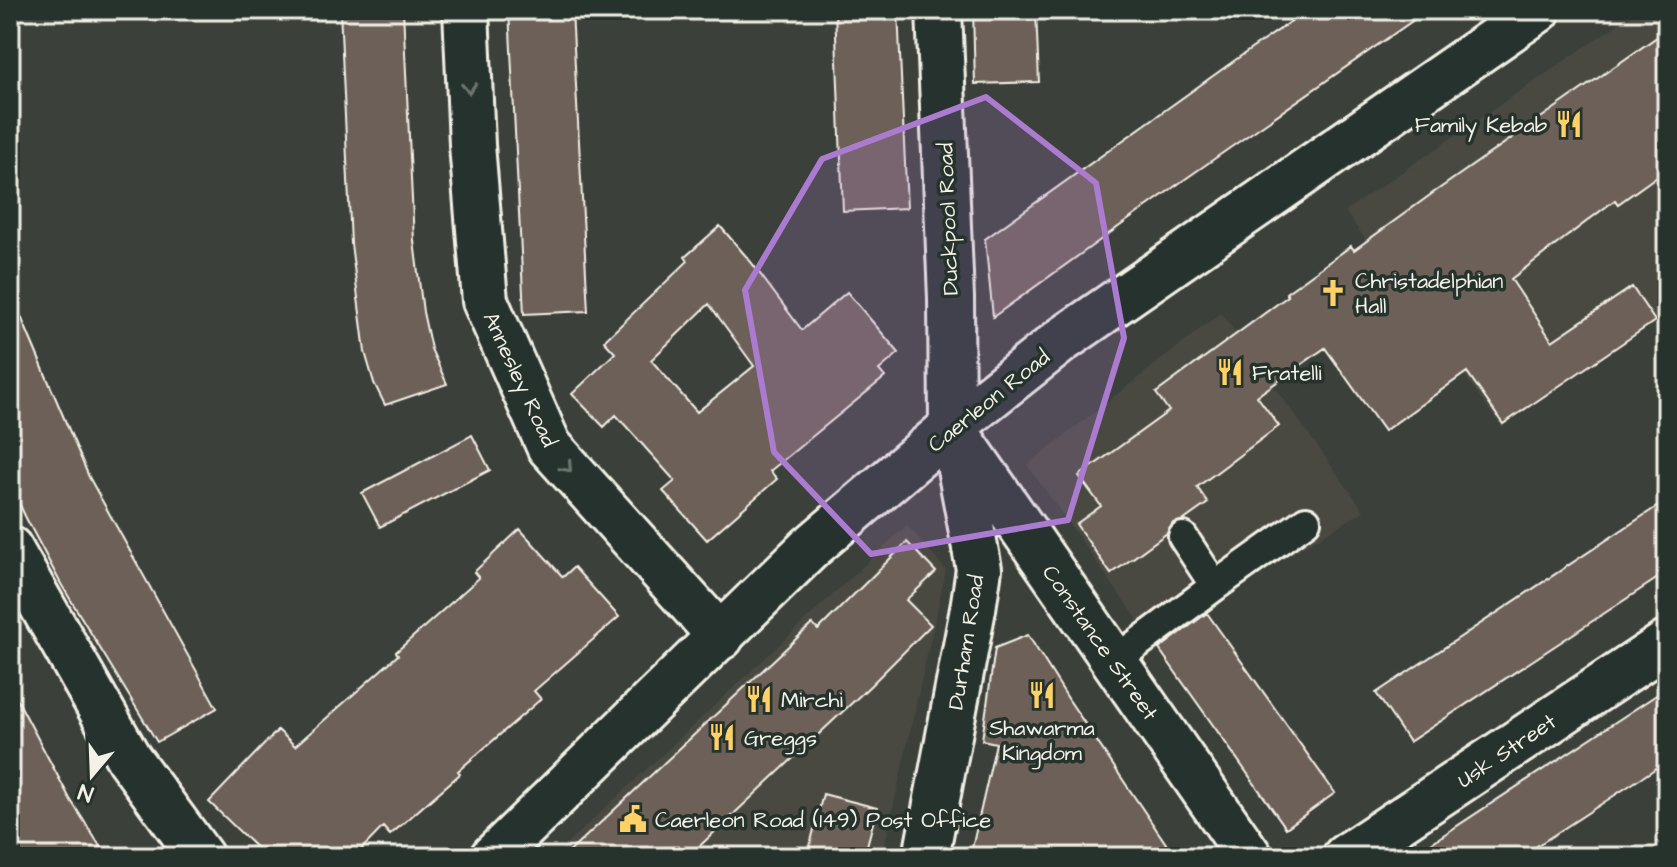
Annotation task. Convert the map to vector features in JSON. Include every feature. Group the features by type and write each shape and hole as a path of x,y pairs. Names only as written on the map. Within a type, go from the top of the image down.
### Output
{"street":[{"name":"Annesley Road","path":"466,10 472,145 485,301 549,446 721,637"},
{"name":"Duckpool Road","path":"939,10 951,298 952,427"},
{"name":"Caerleon Road","path":"493,857 811,547 952,427 1062,340 1538,10"},
{"name":"Constance Street","path":"952,427 1250,857"},
{"name":"Durham Road","path":"926,857 979,569 952,427"},
{"path":"10,549 129,759 201,857"},
{"name":"Usk Street","path":"1345,857 1667,643"}],"lane":[{"path":"1114,661 1306,521"},
{"path":"1183,537 1215,586"}],"highlighted area":[{"path":"986,97 1096,183 1124,338 1068,520 871,554 774,452 745,290 822,159"}],"shaded area":[{"path":"1639,10 1667,10 1667,311 1501,426 1345,211"},
{"path":"1221,313 1364,511 1150,637 1027,465"},
{"path":"907,525 946,570 882,857 553,857"}],"building":[{"path":"340,10 403,10 414,241 431,349 447,384 385,405 374,383 365,352 351,244"},
{"path":"509,10 572,10 588,311 524,314"},
{"path":"835,10 898,10 907,208 843,211"},
{"path":"973,10 1036,10 1039,82 975,84"},
{"path":"1308,10 1428,10 993,317 985,239"},
{"path":"1667,30 1667,169 1618,204 1615,200 1511,279 1552,341 1632,287 1655,321 1503,424 1467,372 1384,431 1325,348 1257,396 1279,426 1197,487 1208,503 1184,520 1173,523 1167,533 1111,574 1076,524 1101,506 1079,476 1169,411 1156,393 1351,246 1354,250"},
{"path":"720,226 802,330 847,292 899,353 879,370 885,377 770,471 777,479 707,540 663,491 675,481 616,415 604,427 572,394 615,353 604,341 688,261 685,257","holes":["709,304 754,366 697,412 651,360"]},
{"path":"11,293 89,477 217,708 157,742 61,584 10,484"},
{"path":"472,435 490,470 380,527 362,493"},
{"path":"1667,500 1667,572 1409,742 1376,693"},
{"path":"520,529 563,577 574,567 619,617 534,691 541,699 390,835 383,827 354,857 266,857 209,802 278,730 295,746 479,578 474,572"},
{"path":"907,542 936,572 906,600 931,625 688,857 564,857 812,624 818,630"},
{"path":"1207,613 1335,793 1286,828 1159,649"},
{"path":"1028,635 1175,857 970,857 996,743 982,740 995,648"},
{"path":"10,686 70,799 107,857 19,857 10,842"},
{"path":"1667,688 1667,761 1520,857 1410,857"},
{"path":"823,794 877,808 864,857 807,857"}],"place":[{"name":"Family Kebab","path":"1569,124"},
{"name":"Christadelphian Hall","path":"1333,293"},
{"name":"Fratelli","path":"1230,372"},
{"name":"Shawarma Kingdom","path":"1042,695"},
{"name":"Mirchi","path":"759,699"},
{"name":"Greggs","path":"722,737"},
{"name":"Caerleon Road (149) Post Office","path":"633,819"}]}
